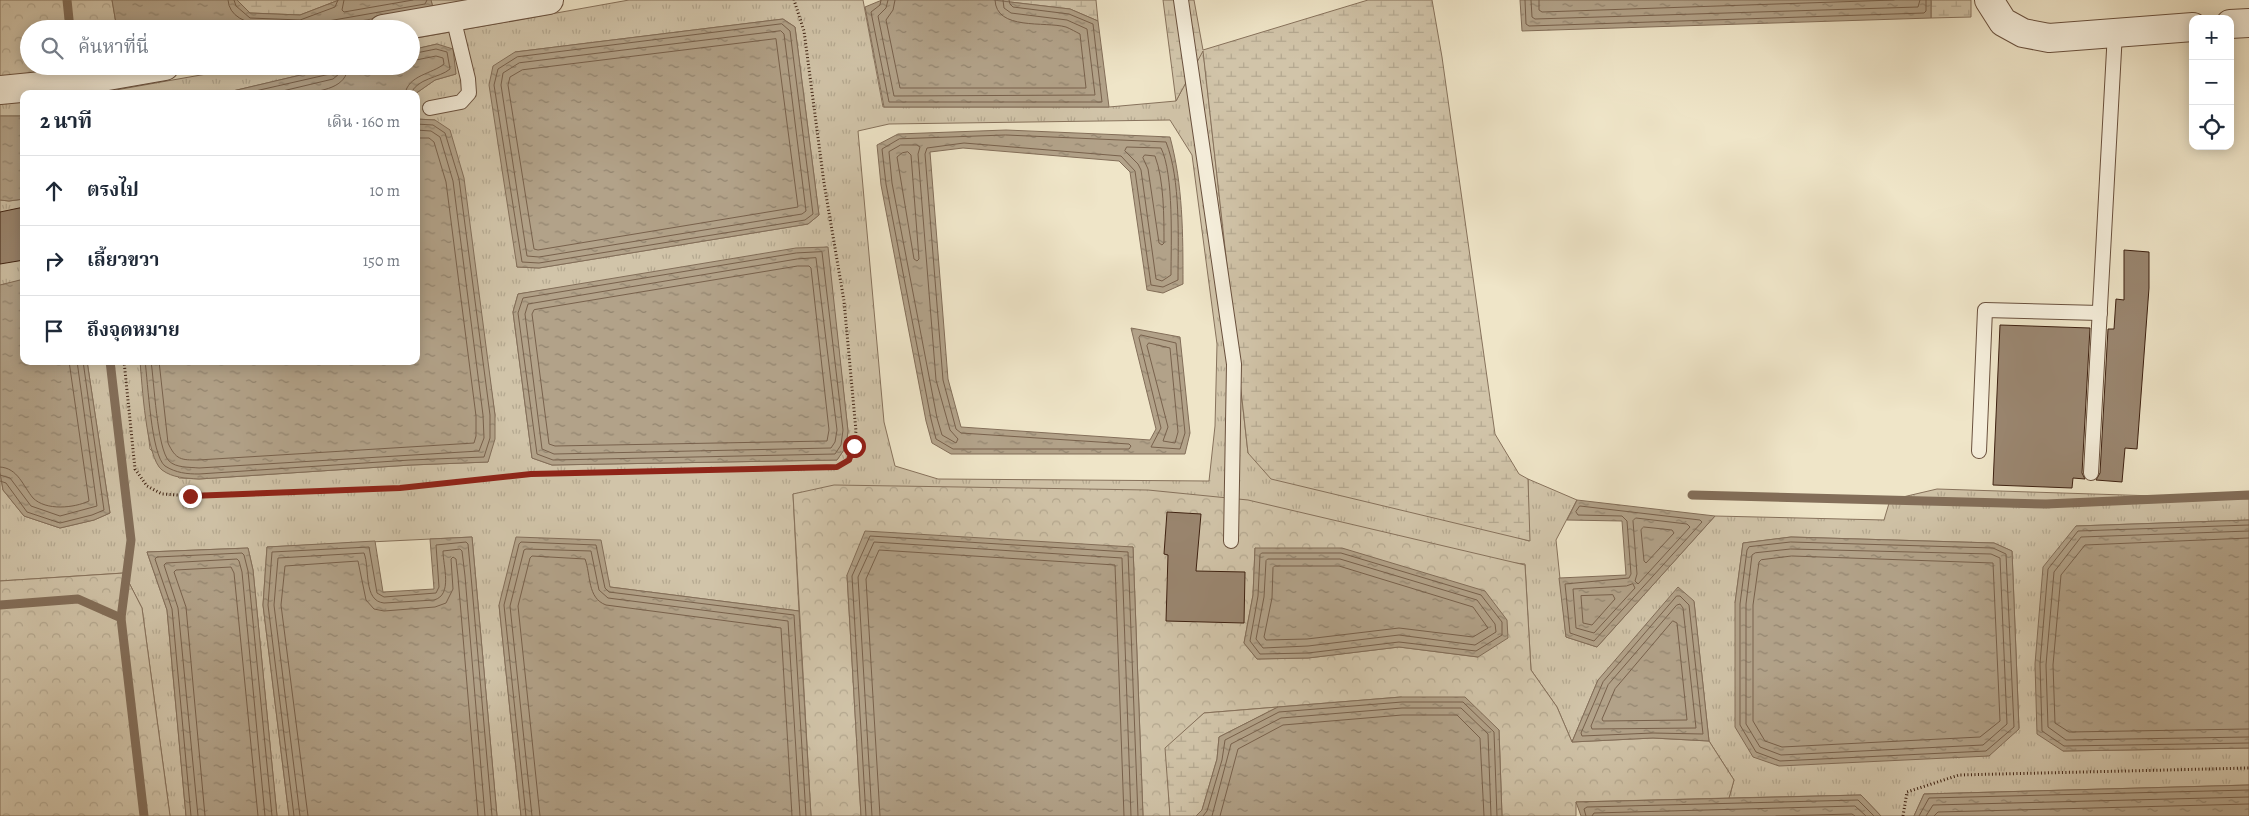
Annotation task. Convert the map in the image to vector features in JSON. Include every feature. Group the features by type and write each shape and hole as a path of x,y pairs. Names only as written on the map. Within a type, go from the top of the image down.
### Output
{"street":[{"path":"420,23 549,0"},
{"path":"1989,0 2003,22 2023,33 2049,38 2189,26"},
{"path":"2234,24 2249,22"},
{"path":"0,90 62,84 114,75"}],"lane":[{"path":"1181,0 1234,364 1230,541"},
{"path":"430,108 461,102 469,93 468,79 454,17"},
{"path":"2091,473 2115,32"},
{"path":"1979,451 1985,310 2100,313"}],"path":[{"path":"124,365 135,469 147,486 162,494 190,496 400,488 531,474 837,467 849,460 854,446 856,431 852,387 844,302 824,183 804,31 794,0"},
{"path":"1903,816 1908,792 1959,775 2249,768"}],"green space":[{"path":"0,0 112,0 115,20 20,20 20,75 24,75 0,78"},
{"path":"237,0 339,0 300,15 250,13"},
{"path":"431,0 482,0 433,8"},
{"path":"629,0 863,0 883,107 1109,107 1176,101 1203,50 1248,453 1529,541 1528,479 1577,500 1556,540 1566,637 1597,647 1715,516 1884,520 1890,500 1937,489 2249,499 2249,520 2076,526 2063,751 2249,748 2249,785 1924,794 1914,816 1881,816 1861,795 1729,798 1734,780 1709,741 1694,602 1598,680 1572,742 1557,707 1531,670 1525,564 793,494 799,611 610,587 499,605 521,816 497,816 472,537 267,547 263,605 289,816 277,816 253,570 248,548 147,552 167,610 186,816 170,816 142,608 124,573 0,581 0,472 3,490 24,516 60,528 94,520 110,513 88,365 140,365 150,449 179,478 199,479 411,465 488,462 495,415 485,346 435,120 420,119 420,90 435,80 456,74 437,44 420,48 420,37","holes":["783,19 795,27 819,215 808,224 539,268 517,267 515,52","1170,120 1192,155 1217,344 1215,426 1209,481 938,479 895,466 884,422 858,131 889,124","827,247 848,431 846,447 837,460 552,465 532,458 513,312 518,294","1791,537 1994,543 2012,551 2019,728 1735,603 1743,543"]},
{"path":"993,0 1096,0 1098,21 1070,9"},
{"path":"1163,0 1194,0 1203,50 1368,0 1432,0 1442,57 1495,434 1519,474 1528,479 1530,541 1271,479 1248,453 1203,51 1176,101"},
{"path":"1931,0 1971,0 1971,17 1931,18"},
{"path":"201,75 301,75 237,90 116,90"},
{"path":"20,97 20,116 0,116 0,98"},
{"path":"0,200 20,200 20,281 0,285"},
{"path":"834,485 1148,490 1248,500 1525,565 1531,670 1557,707 1572,742 1653,738 1709,741 1734,780 1729,798 1576,802 1576,816 1502,816 1499,730 1401,697 1204,713 1166,748 1170,816 1143,816 1133,547 847,575 861,816 811,816 793,494","holes":["1255,548 1478,657 1399,647 1308,658 1257,659 1244,643 1253,595"]},
{"path":"124,573 142,608 170,816 0,816 0,581"},
{"path":"1278,707 1219,737 1217,759 1202,810 1196,816 1170,816 1165,748 1204,713"}],"water":[{"path":"112,0 237,0 250,13 300,15 339,0 431,0 433,8 366,20 115,20"},
{"path":"882,0 993,0 1070,9 1098,21 1109,107 884,107 865,7"},
{"path":"1520,0 1931,0 1931,18 1522,31"},
{"path":"783,19 795,27 819,215 808,224 539,268 517,267 489,85 493,66 515,52"},
{"path":"437,44 453,49 456,74 435,80 420,90 237,90 301,75 420,75 420,48"},
{"path":"0,116 20,116 20,200 0,200"},
{"path":"420,119 435,120 450,130 464,178 495,415 495,439 488,462 411,465 199,479 184,478 166,473 157,463 152,451 140,365 420,365"},
{"path":"1006,130 1170,137 1180,191 1183,284 1163,293 1147,290 1130,172 1119,161 963,148 930,152 948,379 961,427 1150,440 1156,429 1131,328 1180,337 1190,433 1185,454 951,454 932,443 926,421 881,185 877,145 898,134"},
{"path":"828,247 848,431 846,447 837,460 552,465 532,458 513,312 518,294 796,248"},
{"path":"20,280 20,365 88,365 110,513 94,520 60,528 24,516 3,490 0,472 0,285"},
{"path":"1577,500 1715,516 1597,647 1566,637 1559,578 1626,575 1622,521 1567,520"},
{"path":"2249,520 2249,748 2063,751 2037,734 2035,664 2043,567 2076,526"},
{"path":"865,531 1133,547 1143,816 861,816 847,575"},
{"path":"472,537 497,816 289,816 263,605 267,547 375,541 383,592 434,589 430,539"},
{"path":"516,537 601,540 610,587 799,611 811,816 521,816 499,605"},
{"path":"1791,537 1994,543 2012,551 2019,729 1989,756 1779,766 1753,757 1735,727 1735,603 1743,543"},
{"path":"248,548 253,570 277,816 186,816 167,610 147,552"},
{"path":"1255,548 1342,548 1485,591 1507,620 1508,638 1478,657 1399,647 1308,658 1257,659 1244,643 1253,595"},
{"path":"1678,587 1694,601 1709,741 1653,738 1572,742 1598,680"},
{"path":"1401,697 1465,697 1499,730 1502,816 1196,816 1202,810 1217,759 1219,737 1278,707"},
{"path":"2249,785 2249,816 1914,816 1924,794"},
{"path":"1861,795 1881,816 1581,816 1576,802"}],"building":[{"path":"20,208 20,261 0,264 0,212"},
{"path":"2124,250 2149,252 2149,288 2137,449 2125,448 2122,482 2096,480 2100,473 2108,329 2114,329 2116,299 2124,300"},
{"path":"2000,325 2090,328 2082,473 2085,479 2073,478 2072,488 1993,485"},
{"path":"1167,512 1201,514 1196,571 1245,572 1244,623 1166,621 1168,555 1164,554"}],"waterway":[{"path":"67,0 69,20"},
{"path":"110,365 131,540 121,618"},
{"path":"1692,495 2046,504 2249,495"},
{"path":"0,605 78,599 121,618 144,816"}],"route":[{"path":"190,496 400,488 531,474 837,467 849,460 854,446"}]}
